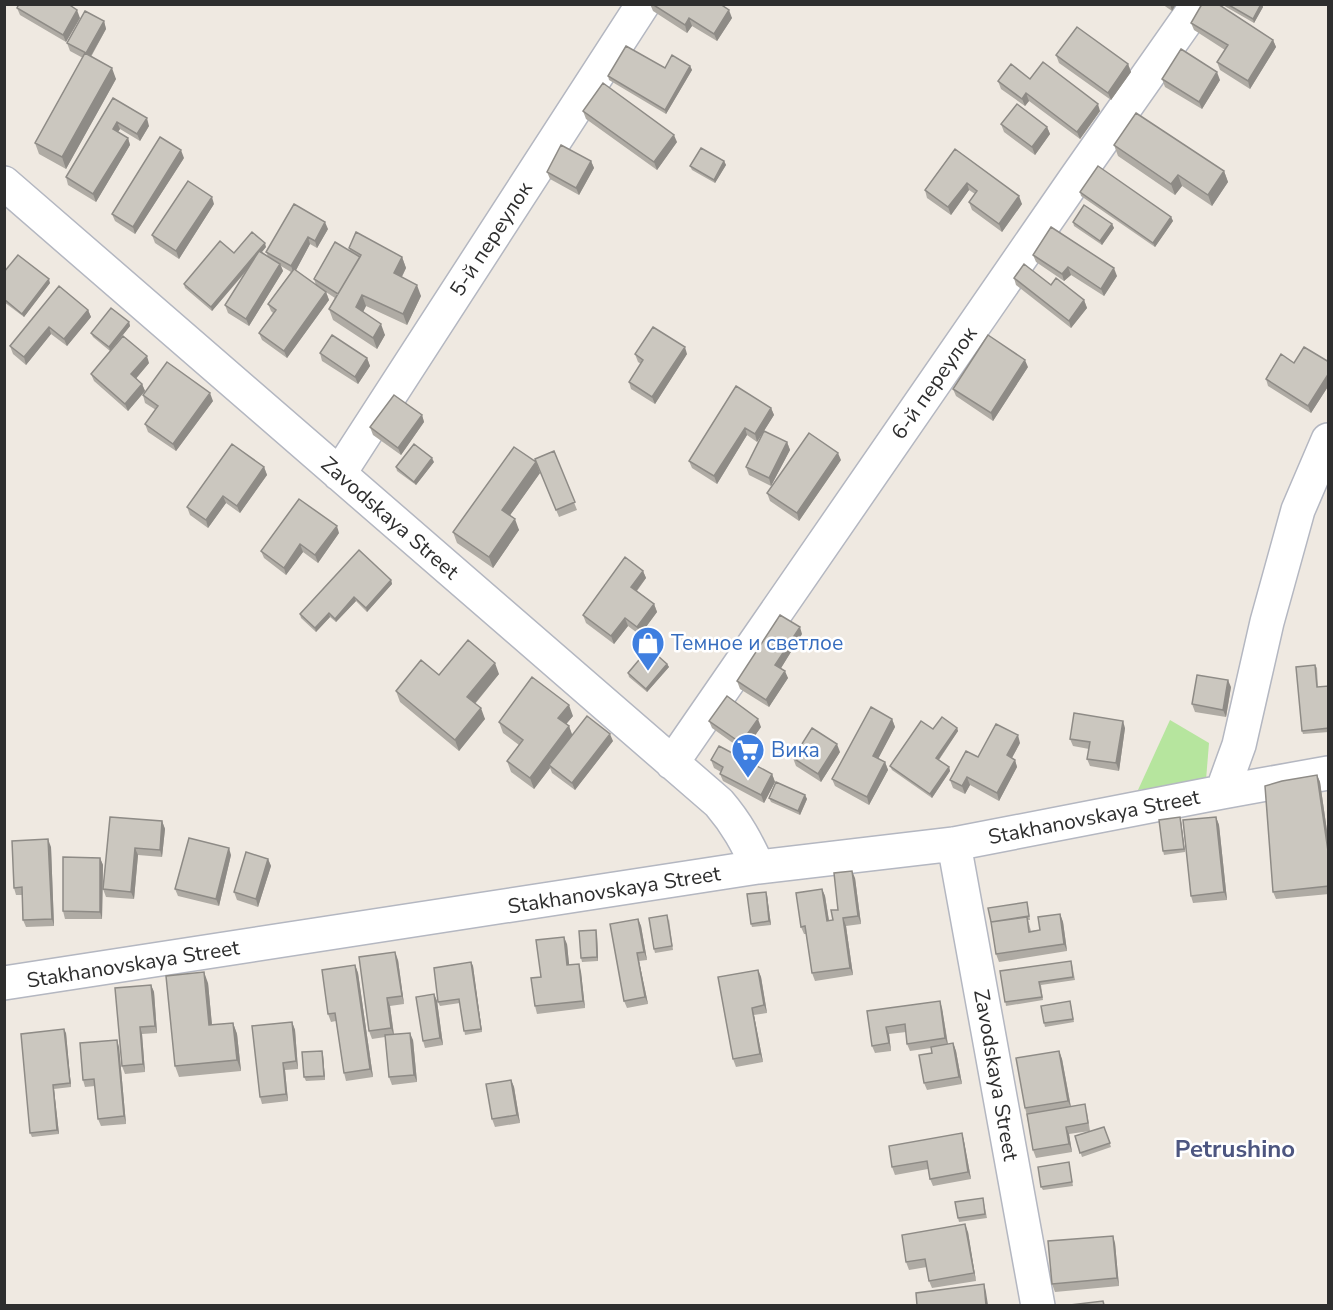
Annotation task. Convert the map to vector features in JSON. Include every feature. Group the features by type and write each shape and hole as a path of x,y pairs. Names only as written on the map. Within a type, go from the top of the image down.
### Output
{"street":[{"name":"5-й переулок","path":"339,474 643,4"},
{"name":"6-й переулок","path":"672,763 1198,4"},
{"name":"Zavodskaya Street","path":"4,183 719,803 734,821 758,867"},
{"name":"Stakhanovskaya Street","path":"1222,792 1239,745 1267,622 1298,510 1329,440"},
{"name":"Stakhanovskaya Street","path":"4,983 758,867 954,844 1329,773"},
{"name":"Zavodskaya Street","path":"954,844 1038,1305"}],"green space":[{"path":"1170,720 1209,743 1206,780 1138,790"}],"building":[{"path":"19,4 68,4 77,10 63,35 17,8"},
{"path":"652,4 720,4 729,10 714,34 689,18 685,25"},
{"path":"1202,4 1218,4 1273,40 1248,81 1217,62 1228,45 1191,23"},
{"path":"1227,4 1261,4 1253,19"},
{"path":"85,11 104,21 86,53 67,43"},
{"path":"1077,27 1128,64 1108,93 1056,55"},
{"path":"626,46 665,68 672,55 690,66 665,110 608,76"},
{"path":"1181,49 1217,72 1199,102 1162,79"},
{"path":"85,53 112,68 62,157 35,143"},
{"path":"1043,62 1098,104 1077,132 1026,93 1022,99 998,81 1011,64 1030,79"},
{"path":"603,83 674,135 654,162 583,111"},
{"path":"113,98 147,118 137,134 117,122 113,129 128,138 93,194 66,177"},
{"path":"1017,104 1047,127 1032,147 1001,124"},
{"path":"1136,113 1224,171 1208,195 1178,175 1171,184 1114,145"},
{"path":"160,137 181,150 133,227 112,214"},
{"path":"561,145 591,161 576,188 547,172"},
{"path":"701,148 724,161 714,180 690,166"},
{"path":"955,149 1019,196 999,224 969,202 977,191 967,183 948,207 925,190"},
{"path":"1098,166 1171,217 1153,243 1080,192"},
{"path":"188,181 212,197 176,251 152,235"},
{"path":"294,204 325,222 315,241 308,237 291,266 266,252"},
{"path":"1084,205 1112,224 1100,241 1073,222"},
{"path":"1051,227 1114,268 1101,289 1068,267 1062,274 1033,255"},
{"path":"252,232 265,243 211,307 184,284 220,241 234,253"},
{"path":"356,232 402,257 394,273 417,285 403,314 362,295 356,307 381,324 373,338 329,309 361,255 349,248"},
{"path":"335,242 360,257 338,294 314,279"},
{"path":"259,251 280,264 246,319 225,305"},
{"path":"18,255 49,279 22,314 4,299 4,272"},
{"path":"1024,264 1051,285 1056,278 1084,300 1069,321 1014,278"},
{"path":"294,269 326,292 284,351 259,333 276,310 268,304"},
{"path":"59,286 88,310 64,339 49,327 24,357 10,346"},
{"path":"111,308 129,322 109,347 91,333"},
{"path":"653,327 685,347 652,397 629,382 643,360 635,354"},
{"path":"332,335 367,358 355,377 320,353"},
{"path":"988,335 1025,360 991,413 953,389"},
{"path":"123,336 147,356 131,374 142,384 125,404 91,374"},
{"path":"1304,347 1329,362 1329,373 1308,406 1266,379 1281,354 1294,363"},
{"path":"167,362 210,393 173,444 145,424 158,406 143,395"},
{"path":"736,386 771,408 755,434 745,428 714,476 689,461"},
{"path":"394,395 422,415 398,448 370,427"},
{"path":"764,431 787,442 769,478 746,467"},
{"path":"809,433 838,453 797,513 767,493"},
{"path":"232,444 264,467 237,506 223,496 206,520 187,507"},
{"path":"414,444 432,458 414,482 396,467"},
{"path":"514,447 536,462 502,510 515,519 489,557 453,532"},
{"path":"554,451 575,502 556,510 535,459"},
{"path":"299,499 337,526 315,555 300,544 284,568 261,551"},
{"path":"359,550 391,580 366,608 354,597 335,619 329,613 315,628 300,614"},
{"path":"625,557 643,571 631,587 654,604 637,627 625,618 611,636 583,615"},
{"path":"780,615 800,627 775,665 785,671 766,700 737,681"},
{"path":"468,640 495,663 467,697 481,708 455,740 396,691 421,660 439,675"},
{"path":"649,648 667,664 646,689 628,673"},
{"path":"1315,665 1317,687 1329,686 1329,728 1302,731 1296,667"},
{"path":"1197,675 1228,680 1223,710 1192,704"},
{"path":"532,677 569,705 558,718 569,726 530,778 507,761 523,740 499,722"},
{"path":"727,696 758,719 741,743 709,721"},
{"path":"871,707 892,719 873,756 885,762 867,797 832,779"},
{"path":"1074,713 1123,721 1116,763 1087,759 1090,742 1070,739"},
{"path":"587,716 610,734 572,783 549,765"},
{"path":"942,717 957,728 936,758 949,767 930,794 890,766 921,721 933,729"},
{"path":"996,724 1018,735 1007,755 1015,760 997,793 967,777 962,786 950,780 966,751 978,757"},
{"path":"812,728 837,744 818,774 793,758"},
{"path":"719,746 772,774 761,795 720,774 723,767 711,760"},
{"path":"1317,775 1329,858 1329,886 1273,892 1265,786"},
{"path":"776,782 805,795 798,811 769,798"},
{"path":"110,817 162,821 160,850 135,848 131,892 103,889"},
{"path":"1180,817 1184,849 1163,851 1159,820"},
{"path":"1216,817 1224,892 1191,896 1183,820"},
{"path":"189,838 229,848 216,899 175,889"},
{"path":"48,839 52,919 23,920 22,887 14,888 12,841"},
{"path":"246,852 268,859 256,899 234,892"},
{"path":"63,857 100,858 100,912 63,911"},
{"path":"852,871 858,916 843,918 850,968 812,973 805,926 801,927 796,893 822,889 827,921 833,920 831,910 838,910 834,873"},
{"path":"766,892 769,921 751,924 747,894"},
{"path":"1027,902 1029,916 991,922 988,908"},
{"path":"1060,914 1064,944 996,954 991,922 1027,917 1029,932 1040,930 1038,917"},
{"path":"667,915 672,946 654,949 649,918"},
{"path":"638,919 644,952 637,953 645,997 624,1001 610,924"},
{"path":"596,930 597,957 581,958 579,931"},
{"path":"564,937 567,965 579,964 583,1001 535,1006 531,978 541,977 536,940"},
{"path":"395,952 402,996 387,998 391,1028 369,1031 359,957"},
{"path":"1071,961 1073,977 1039,982 1042,997 1005,1002 1000,971"},
{"path":"471,962 481,1029 464,1031 459,999 438,1002 434,968"},
{"path":"355,965 370,1069 344,1073 335,1013 328,1014 322,970"},
{"path":"758,970 764,1005 752,1008 760,1054 733,1059 718,977"},
{"path":"204,972 209,1025 233,1023 237,1060 175,1066 166,976"},
{"path":"151,985 155,1026 140,1027 143,1064 122,1066 115,988"},
{"path":"434,994 440,1038 423,1041 416,997"},
{"path":"940,1001 945,1038 907,1044 905,1024 886,1027 889,1043 872,1046 867,1011"},
{"path":"1070,1001 1073,1019 1044,1023 1041,1006"},
{"path":"292,1022 296,1061 283,1063 286,1094 260,1097 252,1026"},
{"path":"64,1029 70,1083 53,1085 57,1130 30,1133 21,1034"},
{"path":"410,1033 414,1075 389,1077 385,1035"},
{"path":"117,1040 124,1116 98,1119 94,1079 83,1080 80,1043"},
{"path":"953,1043 959,1077 924,1083 919,1055 932,1053 931,1047"},
{"path":"322,1051 324,1076 304,1077 302,1052"},
{"path":"1059,1051 1068,1101 1025,1108 1016,1058"},
{"path":"511,1080 517,1115 492,1119 486,1084"},
{"path":"1085,1104 1088,1123 1066,1127 1069,1144 1033,1150 1027,1114"},
{"path":"1104,1127 1110,1143 1080,1153 1075,1136"},
{"path":"962,1133 968,1172 930,1179 927,1161 892,1167 889,1146"},
{"path":"1069,1162 1072,1182 1041,1187 1038,1167"},
{"path":"983,1198 985,1214 958,1218 955,1202"},
{"path":"965,1224 974,1273 929,1281 925,1259 906,1262 902,1235"},
{"path":"1113,1236 1117,1278 1052,1284 1048,1241"},
{"path":"984,1284 986,1305 917,1305 916,1293"},
{"path":"1103,1301 1104,1305 1070,1305"}],"place":[{"name":"Темное и светлое","path":"648,672"},
{"name":"Вика","path":"748,779"}],"district":[{"name":"Petrushino","path":"1235,1149"}]}
